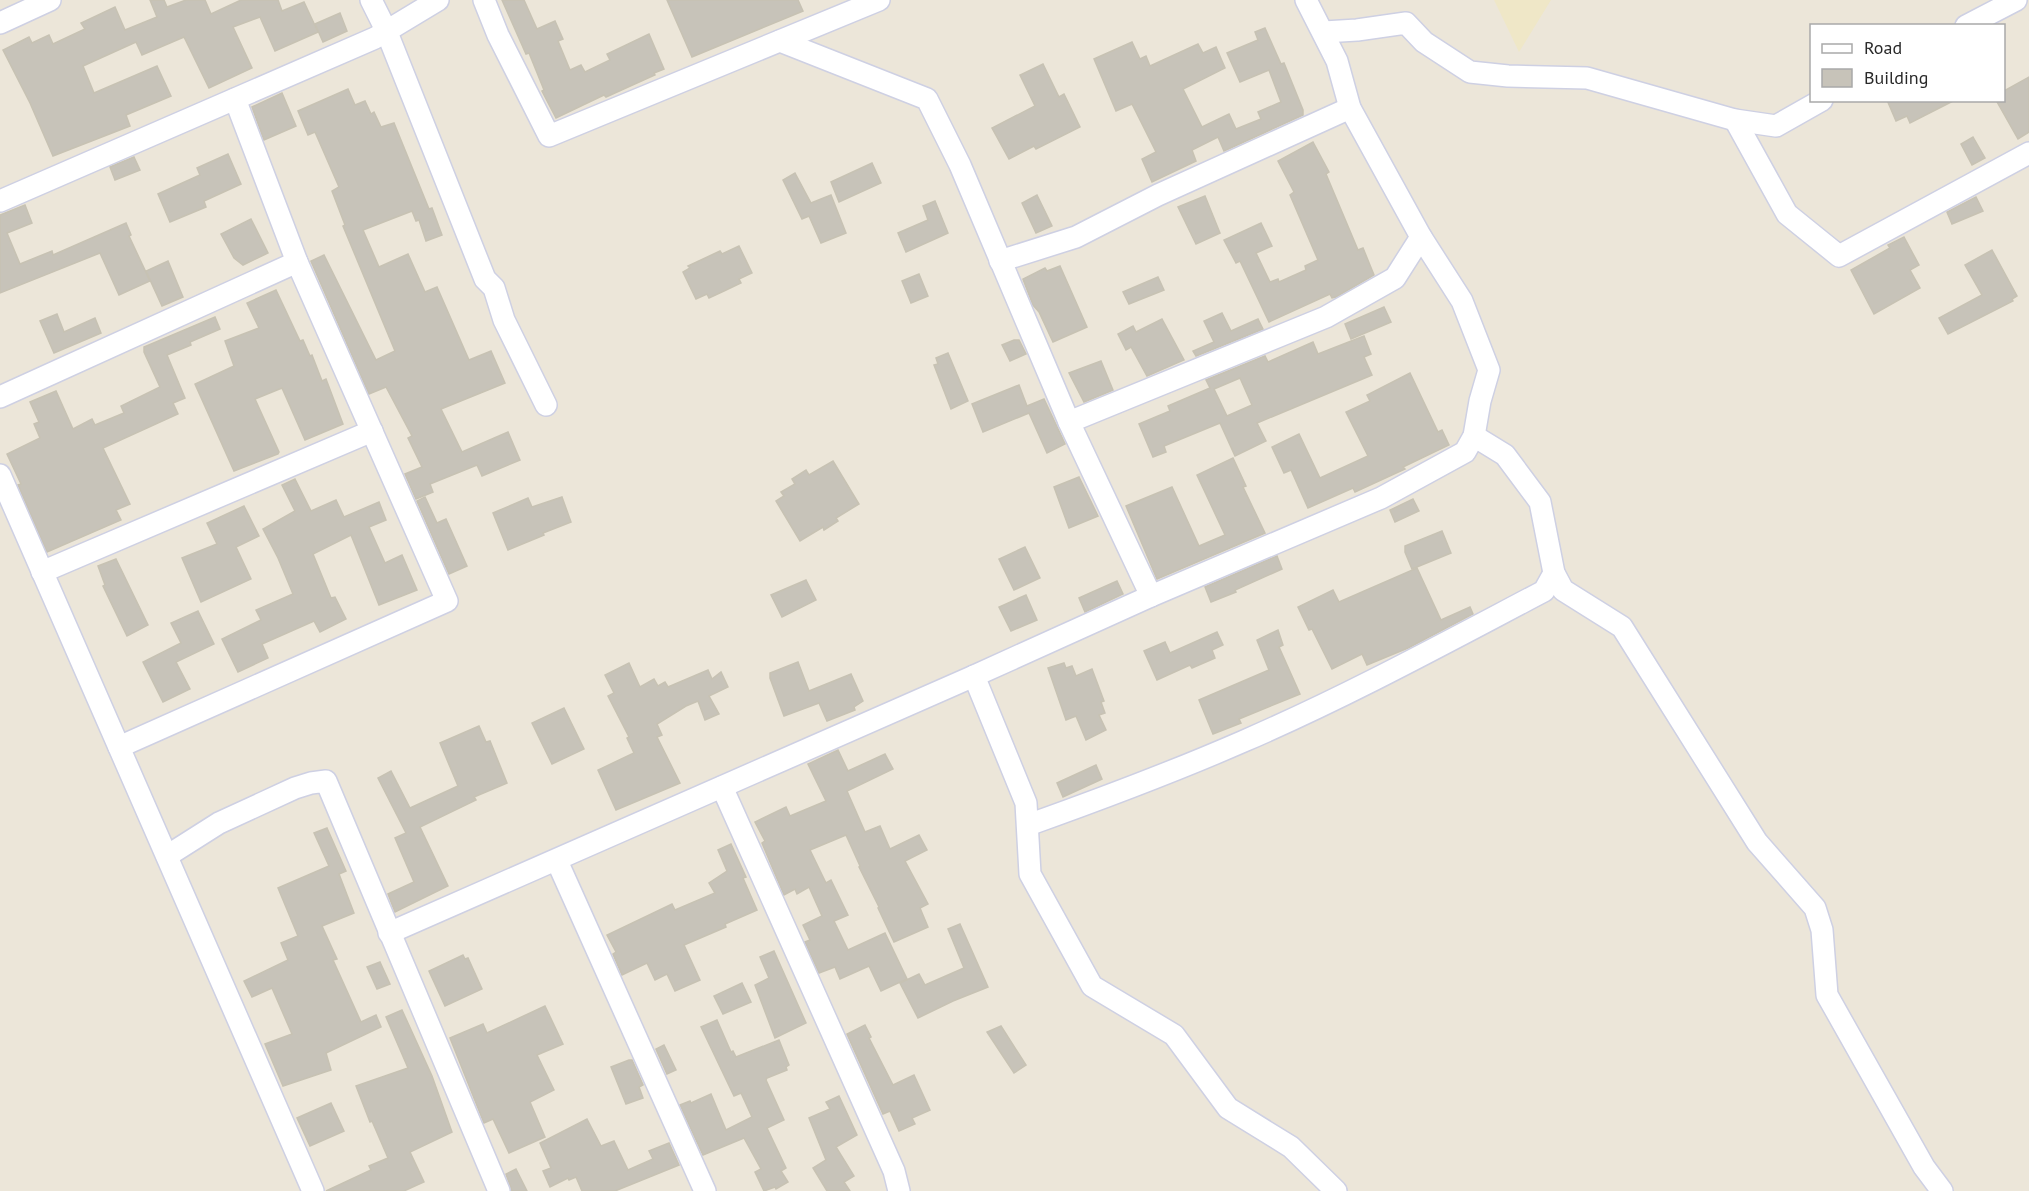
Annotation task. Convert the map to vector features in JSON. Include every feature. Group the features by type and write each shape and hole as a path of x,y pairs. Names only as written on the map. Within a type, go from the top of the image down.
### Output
{"street":[{"path":"0,23 50,0"},
{"path":"370,0 386,30 486,279 494,288 504,320 546,405"},
{"path":"0,201 375,38 438,0"},
{"path":"483,0 549,136 879,0"},
{"path":"389,933 557,861 1151,596 1381,498 1466,452 1474,436 1480,401 1489,370 1462,301 1421,237 1350,108 1337,61 1306,0"},
{"path":"1970,24 2016,0"},
{"path":"1324,32 1406,23 1424,42 1470,72 1508,76 1587,78 1735,120 1776,126 1818,102"},
{"path":"780,41 927,99 960,165 1069,422 1151,596"},
{"path":"119,747 447,601 297,262 235,99"},
{"path":"1000,261 1076,237 1158,195 1350,108"},
{"path":"1735,120 1787,214 1839,256 2029,153"},
{"path":"1069,422 1326,317 1395,278 1421,237"},
{"path":"0,397 297,262"},
{"path":"42,572 372,431"},
{"path":"1474,436 1505,455 1540,502 1554,573 1563,590 1622,627 1757,842 1815,908 1821,930 1827,995 1924,1167 1942,1191"},
{"path":"0,476 314,1191"},
{"path":"1028,825 1141,785 1246,740 1404,665 1545,591 1554,573"},
{"path":"975,676 1026,803 1030,874 1092,986 1174,1035 1228,1108 1291,1148 1336,1191"},
{"path":"167,856 219,823 295,788 326,781 499,1191"},
{"path":"722,787 894,1171 899,1191"},
{"path":"557,861 705,1191"}],"shaded area":[{"path":"1494,0 1551,0 1519,52"}],"building":[{"path":"150,0 164,0 167,7 186,0 205,0 211,14 241,0 278,0 282,11 304,2 318,32 275,51 260,17 233,27 252,68 209,88 184,37 142,55 136,42 83,66 94,93 157,66 171,96 126,115 130,126 53,156 30,103 3,50 29,37 32,43 49,35 53,44 85,29 81,23 115,7 125,30 157,17"},
{"path":"502,0 524,0 537,29 555,21 563,39 558,41 570,70 581,65 585,72 610,60 607,54 649,34 664,69 556,118 542,91 544,90 529,53 526,54"},
{"path":"667,0 798,0 803,11 692,57"},
{"path":"340,13 347,31 323,42 315,24"},
{"path":"1265,28 1281,64 1284,63 1303,115 1224,151 1218,137 1192,150 1196,161 1152,182 1142,159 1156,152 1132,104 1116,111 1094,59 1132,42 1140,59 1146,56 1150,66 1198,44 1203,53 1216,47 1225,68 1183,89 1202,127 1229,114 1236,129 1261,119 1258,112 1281,102 1269,70 1240,82 1227,53 1258,40 1255,32"},
{"path":"1043,64 1059,97 1064,94 1080,127 1036,149 1034,146 1009,159 992,128 1035,106 1020,75"},
{"path":"2029,77 2029,132 2018,139 1997,102 2005,102 2005,90"},
{"path":"348,89 355,105 365,101 371,114 374,112 381,127 394,123 442,235 426,241 419,220 416,221 412,211 363,230 379,267 408,254 425,292 437,287 469,360 491,351 505,383 441,409 462,452 508,432 520,460 482,476 477,465 430,484 433,492 416,499 405,474 422,467 408,438 412,436 386,387 369,394 311,261 324,255 376,360 395,351 343,226 345,225 332,191 339,187 315,132 308,135 298,111"},
{"path":"282,93 296,126 264,140 252,107"},
{"path":"1888,102 1951,102 1910,123 1907,116 1896,121"},
{"path":"1973,137 1985,158 1972,165 1961,144"},
{"path":"1313,142 1329,172 1326,174 1358,250 1363,248 1374,275 1336,297 1332,298 1330,294 1269,322 1240,261 1236,263 1224,240 1261,223 1272,246 1256,253 1270,282 1278,279 1279,282 1306,270 1305,266 1318,260 1290,195 1294,192 1278,161"},
{"path":"228,154 241,184 204,201 206,207 170,222 158,194 200,175 197,168"},
{"path":"134,157 140,170 115,180 110,167"},
{"path":"872,163 881,183 839,202 831,182"},
{"path":"795,173 811,203 831,195 846,233 821,243 809,216 802,219 783,180"},
{"path":"1037,195 1052,226 1036,233 1022,203"},
{"path":"1205,196 1220,233 1196,244 1178,207"},
{"path":"1976,197 1983,211 1952,224 1947,212"},
{"path":"935,201 948,233 906,252 898,233 928,220 923,206"},
{"path":"25,205 32,223 7,233 20,264 52,251 53,255 126,223 131,235 129,236 150,281 119,295 100,253 0,293 0,215"},
{"path":"251,219 268,253 243,265 234,258 221,234"},
{"path":"1904,237 1919,265 1910,270 1920,288 1874,314 1851,270 1890,248 1888,245"},
{"path":"739,246 752,273 739,279 741,283 709,298 707,294 696,299 683,272 690,268 688,266 720,251 722,254"},
{"path":"1992,250 2017,296 2012,299 2013,301 1948,334 1939,318 1982,295 1965,265"},
{"path":"168,261 183,297 162,306 146,271"},
{"path":"1060,266 1087,327 1053,342 1039,312 1033,305 1023,279 1045,268 1047,271"},
{"path":"919,274 928,296 911,303 902,281"},
{"path":"1158,277 1164,290 1129,304 1123,292"},
{"path":"276,290 300,341 303,340 310,356 312,355 322,381 326,379 343,424 305,440 282,388 255,399 279,452 234,471 195,384 234,366 225,341 259,328 247,303"},
{"path":"1384,307 1391,322 1351,339 1345,324"},
{"path":"1222,313 1231,331 1258,319 1263,329 1196,356 1193,351 1214,342 1204,321"},
{"path":"57,314 64,332 95,318 101,333 54,353 40,321"},
{"path":"215,317 220,329 167,355 185,398 173,403 178,414 103,448 130,504 116,510 121,520 47,552 7,454 40,438 34,424 39,422 30,402 56,391 73,429 92,419 95,425 124,413 121,406 160,387 144,352 144,347"},
{"path":"1162,319 1184,360 1147,376 1131,347 1126,350 1118,334 1133,326 1136,332"},
{"path":"1364,336 1371,354 1364,357 1372,375 1257,423 1266,441 1235,456 1220,423 1164,446 1166,452 1153,457 1139,424 1170,411 1168,406 1210,388 1206,380 1265,356 1268,362 1313,342 1318,354","holes":["1240,378 1252,405 1227,416 1214,389"]},
{"path":"1019,340 1026,354 1010,361 1002,345"},
{"path":"948,353 968,401 951,409 934,365 938,364 936,358"},
{"path":"1101,361 1113,390 1084,402 1069,373"},
{"path":"1410,373 1438,432 1442,430 1449,445 1355,492 1353,488 1308,508 1291,470 1284,473 1272,447 1299,434 1320,478 1368,456 1346,412 1370,401 1367,395"},
{"path":"1019,385 1027,406 1044,399 1065,444 1047,453 1029,413 983,432 972,404"},
{"path":"1233,458 1246,486 1243,487 1265,533 1157,579 1126,506 1172,487 1199,546 1225,535 1197,475"},
{"path":"833,461 859,504 836,518 838,521 824,530 823,527 800,541 776,501 784,496 781,492 795,484 792,479 806,470 809,475"},
{"path":"1079,477 1098,516 1069,528 1054,487"},
{"path":"295,479 311,511 336,500 344,517 379,502 386,520 369,527 385,563 402,555 417,590 379,605 351,535 313,554 331,598 335,597 346,619 320,632 314,621 262,644 268,658 238,672 222,639 261,620 256,610 293,594 263,529 295,511 282,485"},
{"path":"425,497 437,523 446,519 467,566 449,574 417,501"},
{"path":"562,497 571,522 508,550 493,513 528,498 532,507"},
{"path":"1413,499 1419,511 1395,522 1390,510"},
{"path":"244,506 259,536 236,547 251,579 201,602 182,558 217,544 207,523"},
{"path":"1442,531 1451,553 1412,569 1405,546"},
{"path":"1025,547 1040,578 1014,590 999,559"},
{"path":"1277,556 1282,569 1211,602 1205,587"},
{"path":"116,559 148,625 127,636 103,586 105,585 98,566"},
{"path":"1417,568 1441,620 1470,607 1473,614 1408,648 1367,665 1362,654 1332,669 1298,607 1333,590 1339,602"},
{"path":"806,580 816,600 782,617 771,595"},
{"path":"1117,581 1123,594 1085,612 1079,598"},
{"path":"1026,595 1037,620 1011,631 999,607"},
{"path":"198,611 214,644 176,662 190,689 163,702 143,662 181,643 171,623"},
{"path":"1278,630 1283,645 1279,647 1300,694 1239,719 1241,723 1213,734 1199,700 1269,670 1257,640"},
{"path":"1217,632 1223,645 1212,650 1215,658 1192,668 1190,665 1157,680 1144,651 1165,642 1170,653"},
{"path":"798,662 809,691 851,674 863,701 854,707 855,710 827,721 819,703 784,716 770,673"},
{"path":"629,663 640,687 654,679 658,686 665,682 668,687 708,670 712,679 721,672 728,687 709,696 719,714 705,720 698,701 657,724 662,735 657,737 680,783 616,810 598,770 634,753 627,738 629,737 608,696 614,693 605,675"},
{"path":"1064,663 1066,668 1072,666 1076,676 1092,669 1104,701 1101,702 1105,713 1099,715 1106,730 1086,740 1076,716 1066,720 1048,668"},
{"path":"564,708 584,749 552,764 532,723"},
{"path":"479,726 486,742 490,741 507,783 474,797 476,800 420,827 448,886 395,912 388,894 414,882 395,838 406,833 378,778 391,771 410,808 458,786 440,743"},
{"path":"838,750 848,771 885,754 893,769 847,791 865,832 880,826 890,849 919,835 927,850 905,861 928,904 920,908 928,927 894,942 846,835 810,850 826,883 831,880 848,915 834,921 848,950 885,933 907,979 881,991 869,966 840,979 835,967 819,973 805,942 810,940 803,925 822,916 809,887 797,894 795,889 784,895 762,843 765,841 755,822 786,807 790,816 826,801 808,764"},
{"path":"1096,765 1102,779 1063,797 1057,783"},
{"path":"327,828 346,871 339,874 354,913 322,926 337,959 333,960 361,1022 376,1015 381,1027 326,1053 331,1070 283,1086 265,1044 292,1034 272,988 252,997 244,981 288,960 281,943 298,936 278,888 329,866 314,833"},
{"path":"731,844 746,877 743,878 757,910 725,924 726,927 684,945 700,980 675,991 667,974 655,980 647,963 622,975 613,954 616,952 607,935 672,904 675,910 715,893 709,883 727,871 718,850"},
{"path":"960,924 988,987 918,1018 900,983 919,974 925,985 964,968 948,929"},
{"path":"774,951 806,1023 775,1038 755,985 769,978 760,957"},
{"path":"463,955 465,959 468,958 482,989 445,1006 429,971"},
{"path":"380,962 390,984 377,989 367,967"},
{"path":"742,983 751,1002 723,1014 714,996"},
{"path":"545,1006 563,1044 537,1055 554,1090 530,1102 545,1137 509,1153 493,1119 484,1123 450,1038 483,1024 487,1033"},
{"path":"402,1010 432,1076 452,1132 410,1152 424,1182 404,1191 326,1191 371,1170 369,1166 388,1158 372,1121 370,1122 356,1086 408,1068 386,1017"},
{"path":"717,1020 731,1052 733,1051 736,1057 779,1040 789,1065 786,1067 787,1070 766,1080 784,1120 767,1128 786,1168 781,1171 788,1182 776,1189 775,1187 764,1191 755,1172 761,1169 744,1138 703,1155 680,1105 711,1094 726,1130 752,1117 741,1093 734,1096 701,1027"},
{"path":"865,1025 871,1037 869,1038 893,1085 914,1075 930,1110 912,1118 915,1124 899,1131 890,1111 883,1114 847,1034"},
{"path":"1001,1026 1026,1065 1014,1073 987,1032"},
{"path":"664,1045 676,1070 667,1074 656,1049"},
{"path":"632,1060 643,1085 639,1087 643,1098 626,1104 611,1067"},
{"path":"839,1096 857,1135 836,1147 854,1176 844,1182 850,1191 827,1191 813,1168 826,1160 809,1118 830,1109 826,1102"},
{"path":"331,1103 344,1131 310,1146 297,1118"},
{"path":"587,1119 601,1146 614,1141 628,1170 653,1159 649,1151 669,1143 679,1165 615,1191 582,1191 576,1177 569,1180 568,1178 550,1187 543,1171 551,1168 540,1143"},
{"path":"516,1169 527,1191 512,1191 506,1174"}]}
